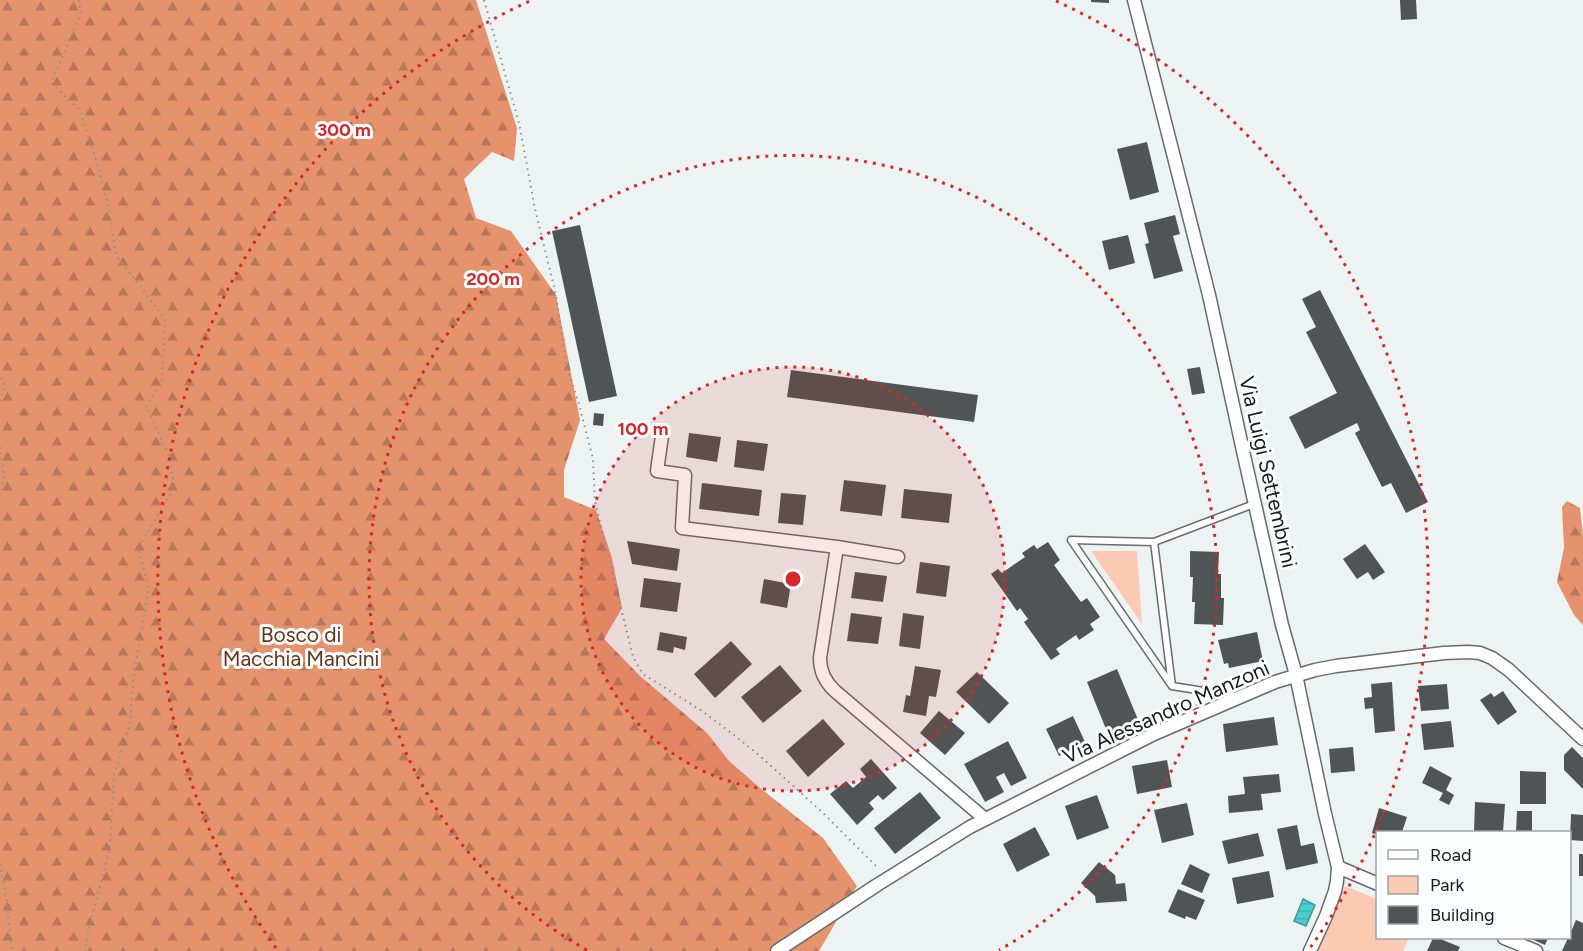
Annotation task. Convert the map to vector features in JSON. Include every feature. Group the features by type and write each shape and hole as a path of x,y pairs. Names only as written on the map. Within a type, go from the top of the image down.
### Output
{"street":[{"name":"Via Luigi Settembrini","path":"1134,0 1209,295 1338,867 1335,891 1310,951"},
{"path":"662,436 657,471 685,476 681,528 837,547 898,557"},
{"path":"837,547 820,658 823,676 835,691 985,819"},
{"name":"Via Alessandro Manzoni","path":"777,951 888,877 985,819 1154,734 1296,675 1336,666 1444,653 1480,653 1509,670 1583,739"},
{"path":"1338,867 1376,884"},
{"path":"1506,939 1536,951"}],"lane":[{"path":"1240,697 1172,687 1071,540 1154,542 1255,503"},
{"path":"1154,542 1172,687"}],"path":[{"path":"79,0 81,14 51,83 80,110 108,205 116,255 165,319 162,381 146,406 168,453 175,487 138,548 149,589 134,673 130,724 114,775 110,848 85,951"},
{"path":"484,0 519,123 535,208 556,295 566,365 593,459 595,502 633,657 643,674 702,711 760,756 822,812 888,877"},
{"path":"0,378 5,385 0,401"},
{"path":"0,447 4,478 0,495"},
{"path":"0,864 12,951"}],"green space":[{"name":"Bosco di Macchia Mancini","path":"0,0 476,0 517,128 514,161 492,152 464,179 476,218 511,231 556,295 580,420 564,470 564,497 596,510 612,558 622,608 604,639 640,676 707,733 729,761 823,838 857,886 819,951 0,951"},
{"path":"1567,501 1580,508 1583,536 1583,625 1574,615 1557,582 1564,548 1562,507"},
{"path":"1091,551 1137,551 1142,624"},
{"path":"1345,886 1376,899 1376,939 1409,939 1403,951 1318,951"}],"water":[{"path":"1303,899 1315,905 1306,926 1294,921"}],"building":[{"path":"1091,0 1109,0 1109,3 1091,2"},
{"path":"1400,0 1416,0 1417,19 1401,20"},
{"path":"1147,142 1159,192 1130,200 1117,149"},
{"path":"1175,215 1180,234 1173,236 1183,271 1154,279 1145,244 1149,243 1144,223"},
{"path":"580,225 617,396 589,402 552,231"},
{"path":"1128,235 1135,263 1109,270 1102,241"},
{"path":"1320,290 1428,502 1406,513 1391,483 1382,487 1355,433 1360,430 1357,423 1305,449 1289,417 1337,393 1306,332 1316,327 1302,299"},
{"path":"1200,367 1205,393 1192,395 1187,369"},
{"path":"791,370 978,395 974,422 787,397"},
{"path":"594,413 604,414 603,426 593,425"},
{"path":"689,433 721,437 717,462 686,457"},
{"path":"737,440 768,444 764,471 734,467"},
{"path":"844,480 886,485 882,516 840,511"},
{"path":"702,483 762,490 759,516 699,509"},
{"path":"904,489 952,494 949,523 901,518"},
{"path":"781,493 806,495 803,525 778,523"},
{"path":"627,541 680,549 677,571 632,564"},
{"path":"1048,542 1060,560 1054,565 1081,602 1087,598 1100,617 1090,624 1094,630 1079,640 1076,635 1056,649 1060,654 1051,660 1024,622 1028,619 1020,608 1017,611 991,574 998,569 1002,573 1025,557 1022,553 1034,545 1037,549"},
{"path":"1365,544 1385,572 1373,580 1368,572 1357,579 1343,559"},
{"path":"1190,551 1219,552 1218,574 1221,574 1221,598 1224,598 1223,625 1194,624 1195,602 1192,602 1193,577 1190,577"},
{"path":"920,562 950,566 946,597 916,593"},
{"path":"855,572 887,576 883,602 851,598"},
{"path":"644,578 681,583 677,612 640,607"},
{"path":"764,579 791,584 787,608 760,603"},
{"path":"851,613 882,617 878,644 847,641"},
{"path":"903,613 924,616 920,649 899,646"},
{"path":"660,632 687,637 685,650 674,647 673,653 657,650"},
{"path":"1257,632 1263,661 1229,668 1228,663 1224,664 1218,640"},
{"path":"731,641 752,664 715,698 694,674"},
{"path":"780,665 802,691 763,723 741,697"},
{"path":"915,666 941,670 936,697 929,696 926,716 903,712 906,695 910,696"},
{"path":"1117,669 1139,722 1108,734 1087,682"},
{"path":"977,672 1009,703 989,724 956,692"},
{"path":"1392,682 1395,731 1375,733 1373,708 1365,709 1364,698 1372,697 1371,684"},
{"path":"1447,684 1449,709 1421,711 1418,686"},
{"path":"1503,691 1517,712 1498,725 1480,700 1491,693 1494,697"},
{"path":"939,711 965,733 945,755 920,733"},
{"path":"1073,716 1086,744 1059,756 1046,729"},
{"path":"1274,717 1278,745 1226,752 1223,724"},
{"path":"823,719 845,744 808,777 786,751"},
{"path":"1451,721 1454,747 1424,750 1421,724"},
{"path":"1008,741 1027,778 1011,786 1004,773 996,777 1004,792 985,802 964,764"},
{"path":"1353,747 1355,771 1331,773 1329,749"},
{"path":"1572,747 1583,758 1583,789 1564,770 1564,755"},
{"path":"871,759 897,788 883,800 878,795 869,803 874,809 857,825 830,794 846,781 853,788 866,777 860,769"},
{"path":"1167,760 1172,787 1137,794 1132,766"},
{"path":"1430,766 1452,778 1446,790 1454,795 1449,805 1439,800 1443,793 1422,783"},
{"path":"1520,771 1546,772 1546,804 1520,804"},
{"path":"1279,774 1281,792 1261,794 1263,810 1229,813 1228,796 1245,794 1243,777"},
{"path":"920,792 941,818 895,854 874,828"},
{"path":"1097,795 1109,828 1077,840 1065,806"},
{"path":"1475,802 1505,804 1503,831 1474,831"},
{"path":"1187,803 1194,835 1162,843 1154,810"},
{"path":"1379,808 1407,817 1402,831 1372,833"},
{"path":"1517,811 1532,811 1532,831 1516,831"},
{"path":"1571,814 1583,815 1583,841 1571,840"},
{"path":"1297,825 1301,846 1314,843 1318,863 1286,870 1277,829"},
{"path":"1035,827 1050,855 1017,872 1003,844"},
{"path":"1258,833 1264,856 1228,864 1222,841"},
{"path":"1579,854 1583,854 1583,876 1579,876"},
{"path":"1099,862 1115,875 1116,884 1125,883 1127,901 1096,903 1095,896 1081,883"},
{"path":"1190,864 1210,874 1202,893 1181,884"},
{"path":"1269,871 1274,897 1237,904 1232,878"},
{"path":"1178,889 1205,900 1196,920 1186,916 1185,919 1168,912"},
{"path":"1576,920 1583,923 1583,951 1562,951 1568,939 1571,939 1571,932"},
{"path":"1433,939 1440,939 1460,947 1458,951 1427,951"},
{"path":"1531,939 1548,939 1545,945"}]}
